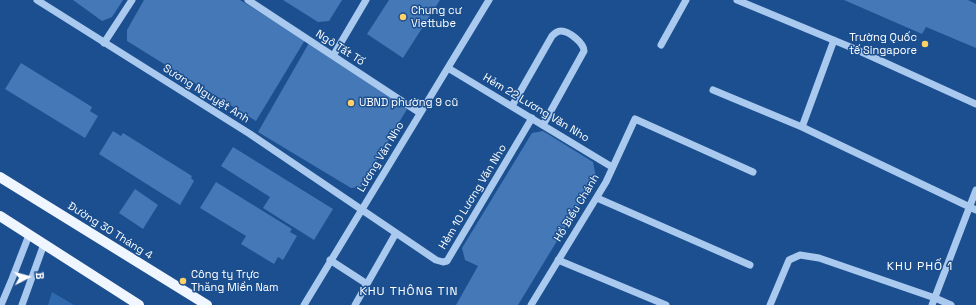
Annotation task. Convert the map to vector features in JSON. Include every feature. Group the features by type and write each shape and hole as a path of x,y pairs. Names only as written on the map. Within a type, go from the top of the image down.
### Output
{"main road":[{"name":"Đường 30 Tháng 4","path":"0,177 207,305"},
{"path":"0,216 139,305"}],"street":[{"name":"Sương Nguyệt Anh","path":"37,0 250,134 362,210"},
{"path":"104,43 132,0"},
{"name":"Ngô Tất Tố","path":"248,0 420,113"},
{"path":"333,56 366,0"},
{"name":"Lương Văn Nho","path":"304,305 489,0"},
{"path":"661,45 686,0"},
{"path":"737,0 834,40 976,104"},
{"path":"512,106 552,36 557,32 565,32 581,42 584,47 584,51 543,125"},
{"path":"802,127 834,40"},
{"name":"Hẻm 22 Lương Văn Nho","path":"448,68 612,167"},
{"path":"714,90 802,127 973,208"},
{"name":"Hẻm 10 Lương Văn Nho","path":"362,210 436,260 443,262 447,261 532,118"},
{"name":"Hồ Biểu Chánh","path":"531,305 606,182 635,118 753,172"},
{"path":"934,301 973,208 976,190"},
{"path":"597,198 750,265"},
{"path":"355,305 396,233"},
{"path":"1,305 29,235"},
{"path":"22,305 44,244"},
{"path":"770,305 788,262 792,258 800,255 819,258 934,301 952,305"},
{"path":"330,260 367,284"},
{"path":"558,260 666,305"}],"shaded area":[{"path":"52,292 74,305 48,305"}],"building":[{"path":"73,0 123,0 112,17 102,21"},
{"path":"144,0 240,0 305,40 256,121 127,41 127,30"},
{"path":"283,0 342,0 329,21 318,22"},
{"name":"Chung cư Viettube","path":"389,0 440,0 403,58 367,34"},
{"path":"844,0 968,0 976,4 976,48 926,27 922,34"},
{"path":"309,43 407,109 361,187 351,188 258,132"},
{"path":"21,63 92,107 90,111 98,116 85,138 5,89"},
{"path":"113,131 121,136 123,133 192,176 191,178 194,181 180,205 99,154"},
{"path":"543,131 593,162 596,177 518,305 456,305 478,266 465,260 462,248 532,133"},
{"path":"233,147 333,209 314,240 263,208 270,197 221,166"},
{"path":"216,182 292,229 290,232 297,236 283,260 278,257 274,264 241,244 246,236 200,208"},
{"path":"135,189 158,205 143,229 119,213"}],"place":[{"name":"Chung cư Viettube","path":"403,17"},
{"name":"Trường Quốc tế Singapore","path":"925,44"},
{"name":"UBND phường 9 cũ","path":"351,103"},
{"name":"Công ty Trực Thăng Miền Nam","path":"183,281"}],"district":[{"name":"KHU PHỐ 1","path":"920,267"},
{"name":"KHU THÔNG TIN","path":"409,292"}]}
